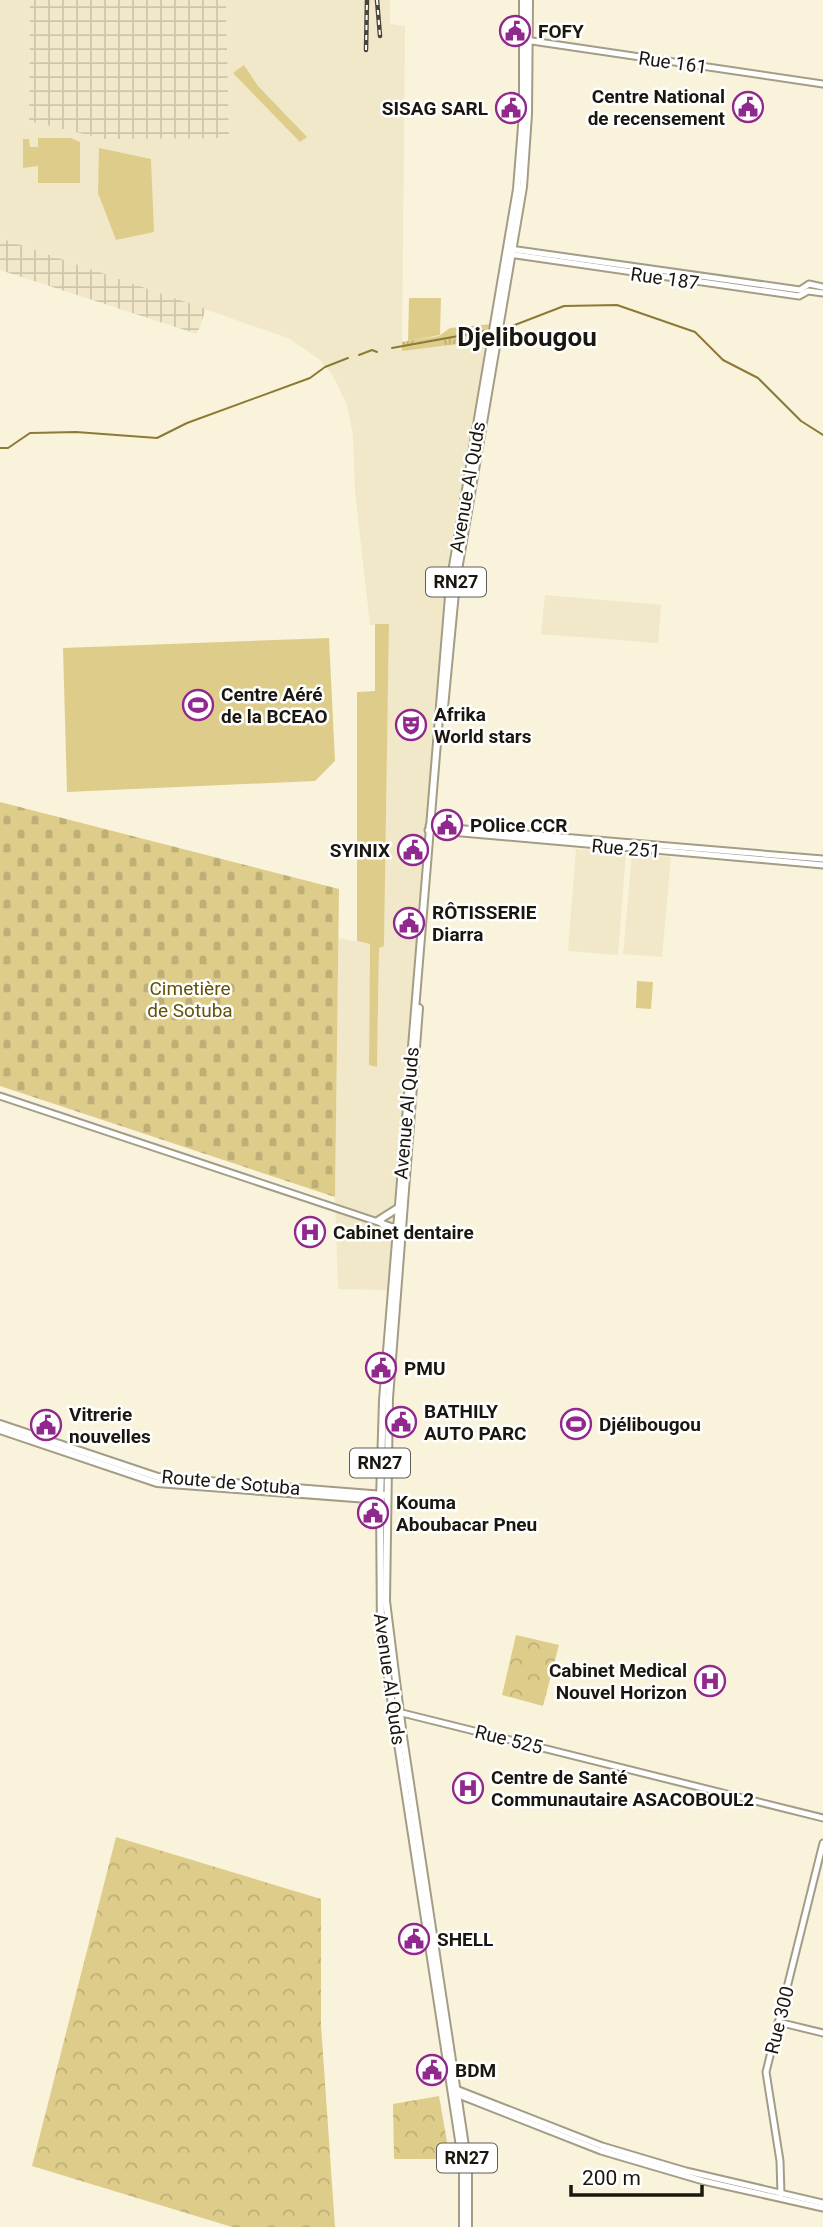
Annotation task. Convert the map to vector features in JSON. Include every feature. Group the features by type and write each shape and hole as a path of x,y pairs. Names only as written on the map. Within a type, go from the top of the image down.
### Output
{"main road":[{"name":"Avenue Al Quds","path":"523,0 526,40"},
{"name":"Avenue Al Quds","path":"383,1497 399,1229 450,584 509,251 521,144 529,0"},
{"name":"Avenue Al Quds","path":"431,828 383,1400 383,1497 386,1601 396,1712 455,2092 466,2227"},
{"path":"396,1239 379,1220 398,1208"},
{"name":"Route de Sotuba","path":"0,1424 158,1477 383,1497"},
{"name":"Route de Sotuba","path":"0,1430 157,1483 383,1497"}],"street":[{"name":"Rue 161","path":"526,40 823,84"},
{"name":"Rue 187","path":"509,251 800,290 808,284 823,287"},
{"name":"Rue 187","path":"509,251 799,296 807,291 823,293"},
{"name":"Rue 251","path":"431,828 823,859"},
{"name":"Rue 251","path":"431,828 823,865"},
{"path":"0,1096 379,1220 399,1229"},
{"name":"Rue 525","path":"396,1712 823,1818"},
{"name":"Rue 300","path":"780,2197 780,2161 765,2083 823,1843"},
{"path":"778,2022 823,2033"},
{"path":"455,2092 601,2151 703,2181 823,2206"}],"shaded area":[{"path":"0,0 30,0 29,121 229,138 226,0 390,0 390,24 405,26 402,350 490,336 445,585 389,1290 338,1289 335,1197 338,938 370,944 369,1065 377,1067 379,947 384,946 389,624 370,625 355,492 353,435 347,405 332,374 319,359 288,338 0,238"},
{"path":"30,0 226,0 229,138 105,139 29,121"},
{"path":"0,238 206,309 197,334 0,270"},
{"path":"545,595 661,605 658,643 541,634"},
{"path":"576,849 626,853 618,955 568,951"},
{"path":"632,854 671,857 662,957 623,954"}],"green space":[{"path":"244,65 258,86 307,137 300,142 233,73"},
{"path":"38,138 71,138 80,142 80,183 38,183 38,166 23,168 23,139 29,139 30,147 38,147"},
{"path":"99,148 151,159 154,232 116,240 98,193"},
{"path":"409,298 441,298 440,335 408,341"},
{"path":"492,324 490,336 474,342 402,351 402,342 439,336 450,328"},
{"path":"375,624 389,624 384,946 379,948 377,1067 369,1065 370,944 357,941 357,692 375,691"},
{"name":"Centre Aéré de la BCEAO","path":"329,638 335,761 315,781 67,792 63,648"},
{"name":"Cimetière de Sotuba","path":"0,802 339,889 335,1197 0,1086"},
{"path":"637,981 653,982 651,1009 636,1008"},
{"path":"516,1635 559,1645 543,1706 502,1695"},
{"path":"116,1837 321,1899 321,2025 335,2227 232,2227 32,2166"},
{"path":"439,2096 450,2159 394,2159 393,2104"}],"waterway":[{"path":"502,330 564,306 617,305 695,332 723,360 758,378 801,421 823,435"},
{"path":"392,348 486,331"},
{"path":"359,355 372,350 377,352"},
{"path":"0,448 8,448 30,433 76,432 157,438 187,423 310,378 325,367 348,358"}],"railway":[{"path":"366,50 367,0"},
{"path":"377,0 380,36"}],"place":[{"name":"FOFY","path":"515,31"},
{"name":"Centre National de recensement","path":"748,107"},
{"name":"SISAG SARL","path":"511,108"},
{"name":"Centre Aéré de la BCEAO","path":"198,705"},
{"name":"Afrika World stars","path":"411,725"},
{"name":"POlice CCR","path":"447,825"},
{"name":"SYINIX","path":"413,850"},
{"name":"RÔTISSERIE Diarra","path":"409,923"},
{"name":"Cabinet dentaire","path":"310,1232"},
{"name":"PMU","path":"381,1368"},
{"name":"BATHILY AUTO PARC","path":"401,1422"},
{"name":"Djélibougou","path":"576,1424"},
{"name":"Vitrerie nouvelles","path":"46,1425"},
{"name":"Kouma Aboubacar Pneu","path":"373,1513"},
{"name":"Cabinet Medical Nouvel Horizon","path":"710,1681"},
{"name":"Centre de Santé Communautaire ASACOBOUL2","path":"468,1788"},
{"name":"SHELL","path":"414,1939"},
{"name":"BDM","path":"432,2070"}],"district":[{"name":"Djelibougou","path":"527,337"}]}
